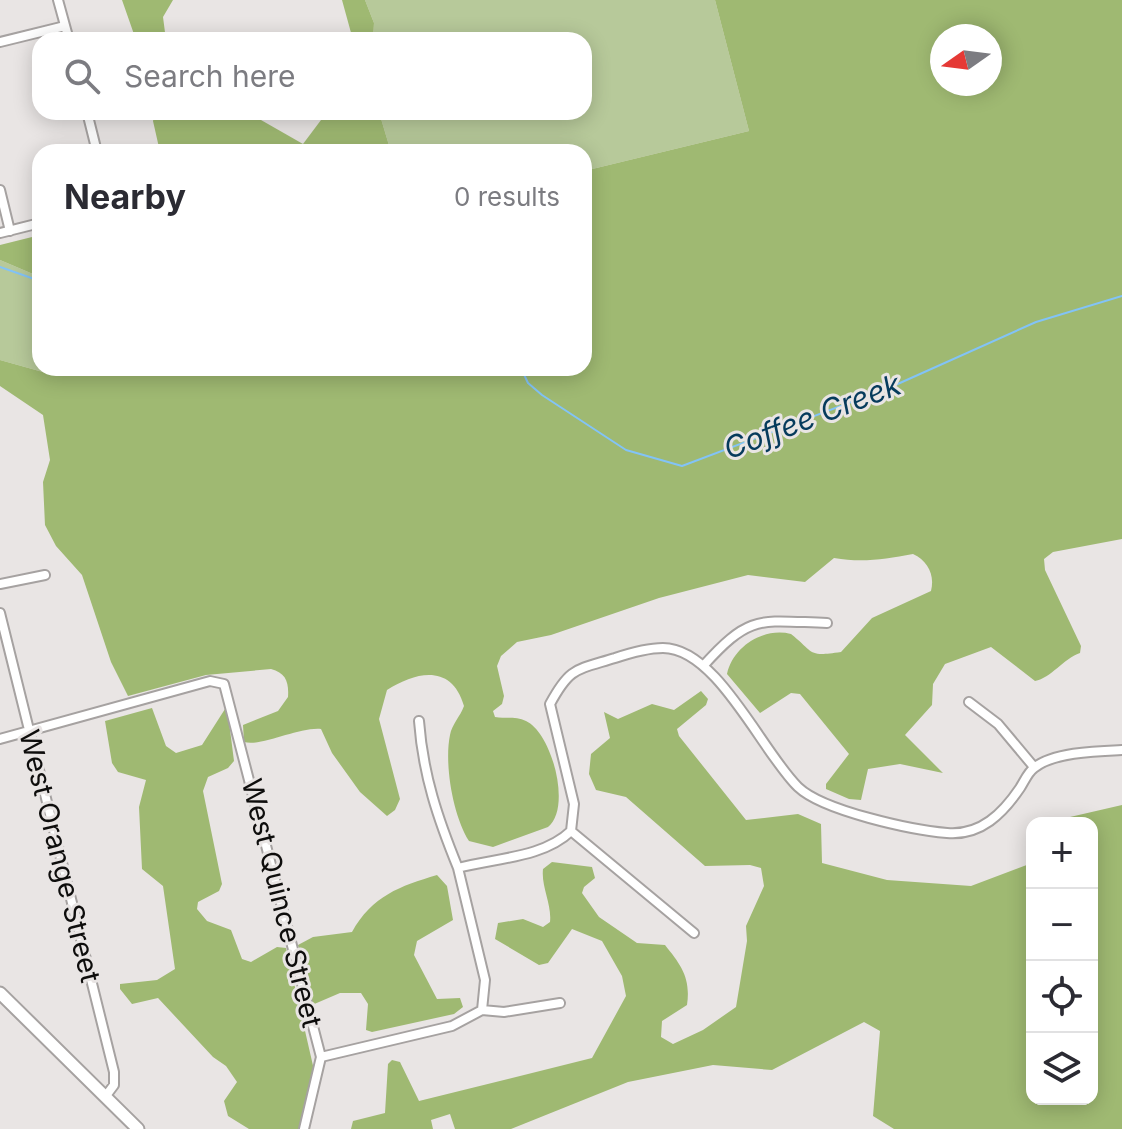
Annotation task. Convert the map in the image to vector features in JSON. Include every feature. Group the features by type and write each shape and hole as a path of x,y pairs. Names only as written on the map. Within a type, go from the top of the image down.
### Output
{"street":[{"path":"58,0 67,32"},
{"path":"41,32 65,26"},
{"path":"0,42 32,34"},
{"path":"89,120 95,144"},
{"path":"0,190 5,232 32,225"},
{"path":"0,584 45,575"},
{"name":"West Orange Street","path":"0,613 114,1072 114,1085 105,1097"},
{"path":"704,665 731,635 758,621 827,623"},
{"path":"458,868 537,851 560,842 571,831 574,804 550,704 565,676 619,657 665,648 685,654 704,665 800,789 837,810 950,833 978,828 996,819 1034,767 1058,758 1122,750"},
{"name":"West Quince Street","path":"29,731 219,681 227,688 321,1057 304,1129"},
{"path":"969,702 998,724 1034,767"},
{"path":"419,721 423,764 432,805 458,868 485,980 482,1010"},
{"path":"0,739 29,731"},
{"path":"571,831 694,933"},
{"path":"0,993 138,1129"},
{"path":"321,1057 452,1026 482,1010 504,1012 560,1003"}],"green space":[{"path":"122,0 173,0 163,17 165,32 133,32"},
{"path":"342,0 365,0 374,23 373,32 351,32"},
{"path":"365,0 715,0 749,131 592,169 592,144 389,144 381,120 592,120 592,32 373,32 374,23"},
{"path":"715,0 1122,0 1122,539 1053,552 1044,559 1045,570 1081,646 1080,653 1035,681 991,647 945,664 933,684 932,705 905,735 943,773 900,764 868,769 861,800 849,799 826,789 826,784 849,754 800,694 791,693 760,713 727,674 730,664 743,647 770,633 791,634 817,654 841,652 872,618 931,591 929,569 923,560 913,554 864,560 834,558 805,582 748,575 659,598 551,635 517,642 501,656 497,666 504,696 502,704 493,711 495,717 526,721 544,740 556,771 558,804 555,817 548,827 493,847 469,841 458,818 449,775 448,747 451,731 464,706 458,692 442,677 421,676 387,690 379,719 400,799 395,810 387,816 360,792 332,753 321,729 260,742 244,742 243,725 278,711 288,697 286,679 276,671 206,675 128,696 111,662 82,575 56,546 45,525 43,482 50,460 43,415 0,386 0,360 32,369 32,376 592,376 592,169 749,131"},
{"path":"261,120 303,144 158,144 153,121"},
{"path":"321,120 381,120 389,144 303,144"},
{"path":"32,237 32,274 0,260 0,245"},
{"path":"0,260 32,274 32,369 0,360"},
{"path":"701,691 708,699 706,705 677,729 679,736 746,820 798,814 821,824 822,863 887,880 971,886 1026,865 1026,1105 1098,1105 1098,817 1070,817 1122,805 1122,1129 894,1129 873,1116 880,1031 864,1022 772,1070 713,1065 628,1082 511,1129 455,1129 450,1114 431,1120 433,1129 351,1129 353,1121 385,1113 388,1064 392,1060 400,1062 419,1101 592,1058 626,996 622,976 602,941 572,929 548,963 539,965 495,939 498,923 523,919 543,927 550,922 543,869 552,862 592,867 595,878 584,887 582,893 599,917 637,943 665,945 680,966 688,987 687,1005 662,1021 661,1037 673,1044 703,1030 736,1007 747,941 746,926 764,886 761,868 750,865 705,866 626,797 596,790 589,774 591,754 610,738 604,712 618,719 652,704 674,710"},
{"path":"152,708 166,746 176,753 202,745 225,709 228,714 234,761 228,768 208,777 203,791 222,884 219,891 198,902 197,909 207,921 231,930 242,959 251,962 277,947 286,948 314,1070 299,1129 249,1129 228,1116 224,1101 237,1082 226,1066 213,1057 158,998 132,1004 120,989 120,984 157,980 175,969 163,886 142,869 139,807 146,780 118,772 112,763 105,721"},
{"path":"437,875 447,886 453,920 417,941 414,955 437,999 460,998 463,1007 454,1014 372,1032 366,1030 368,1004 361,993 340,993 312,1005 298,945 313,937 352,932 369,909 388,894"}],"waterway":[{"name":"Coffee Creek","path":"0,267 32,278"},
{"name":"Coffee Creek","path":"525,376 542,395 626,450 682,466 891,387 1036,322 1122,296"}]}
